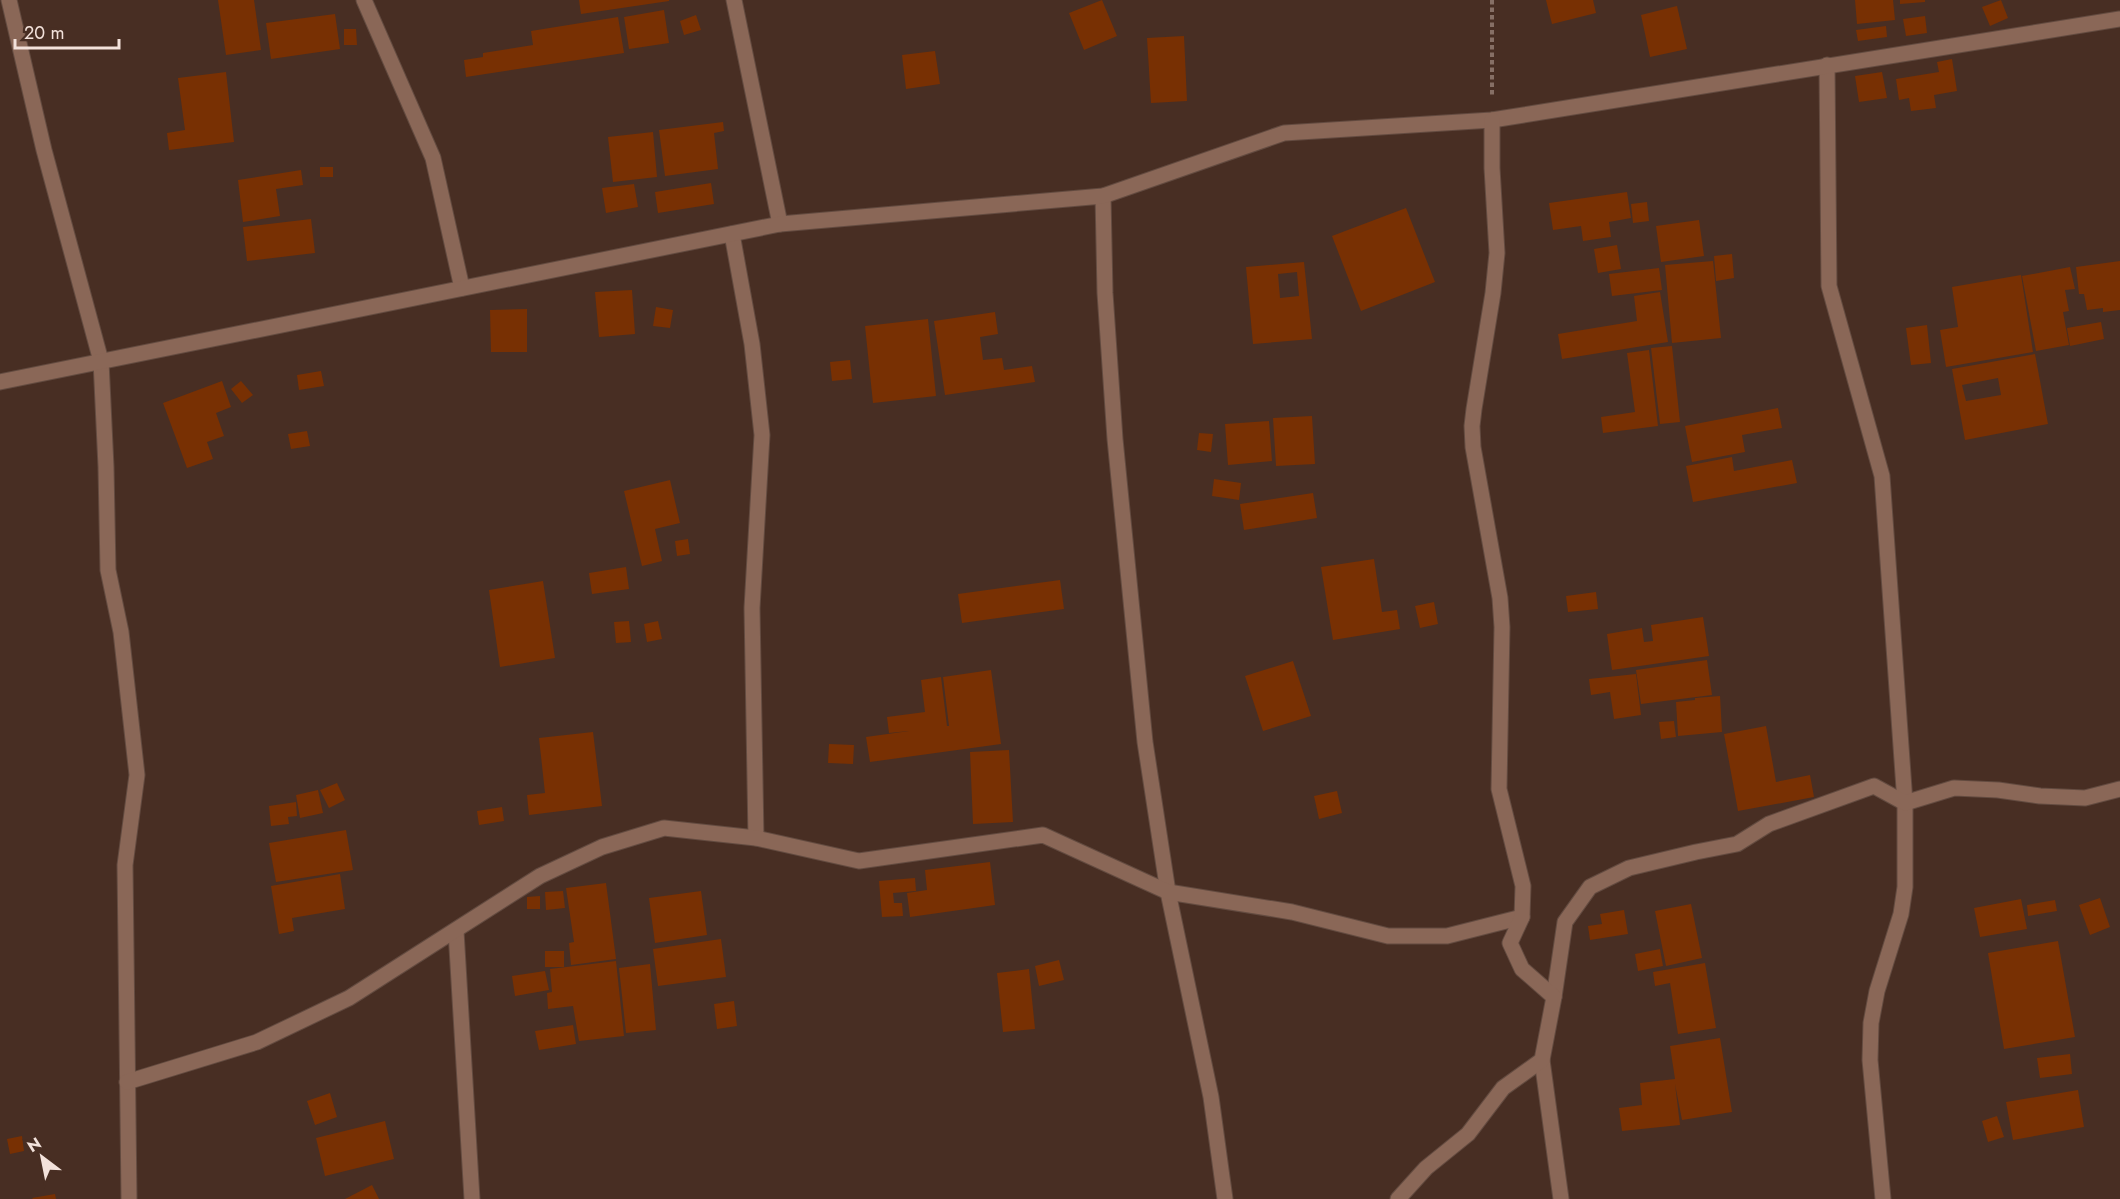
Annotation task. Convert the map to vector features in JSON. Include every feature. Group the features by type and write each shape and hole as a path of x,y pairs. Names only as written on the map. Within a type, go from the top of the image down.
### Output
{"street":[{"path":"9,0 44,150 101,361 108,570 121,632 137,775 125,865 129,1199"},
{"path":"364,0 433,158 462,288"},
{"path":"734,0 780,224"},
{"path":"0,382 780,224 1103,196 1284,133 1492,120 2120,19"},
{"path":"1827,65 1829,286 1882,476 1905,803 1903,896 1893,943 1877,991 1871,1023 1870,1060 1883,1199"},
{"path":"1492,120 1492,168 1497,253 1493,294 1472,426 1475,457 1500,598 1502,627 1499,789 1523,886 1522,917 1510,942 1522,969 1554,997"},
{"path":"1103,196 1105,293 1115,439 1145,742 1168,892 1211,1097 1225,1199"},
{"path":"732,234 752,344 762,435 752,608 756,838"},
{"path":"1562,1199 1542,1060 1565,922 1590,887 1629,868 1737,844 1769,824 1874,786 1905,803 1954,788 2085,798 2120,789"},
{"path":"128,1082 257,1042 349,998 540,876 602,847 664,828 756,838 859,861 1043,835 1168,892 1292,912 1388,936 1447,936 1522,917"},
{"path":"456,931 472,1199"},
{"path":"1398,1199 1426,1168 1468,1134 1503,1088 1542,1060"}],"path":[{"path":"1492,0 1492,120"}],"building":[{"path":"218,0 254,0 261,50 226,55"},
{"path":"579,0 669,0 669,1 581,14"},
{"path":"1102,0 1117,36 1084,50 1069,13"},
{"path":"1546,0 1593,0 1596,13 1552,24"},
{"path":"1855,0 1893,0 1895,20 1857,24"},
{"path":"1900,0 1925,0 1925,2 1900,4"},
{"path":"2001,0 2008,18 1990,26 1982,7"},
{"path":"1677,6 1687,49 1650,57 1641,15"},
{"path":"664,10 669,43 629,49 624,17"},
{"path":"335,14 340,49 271,59 266,23"},
{"path":"696,15 701,30 684,35 680,21"},
{"path":"1925,16 1927,33 1906,36 1903,19"},
{"path":"618,17 624,53 466,77 464,60 483,57 483,53 533,45 531,31"},
{"path":"1886,26 1887,37 1858,41 1856,30"},
{"path":"344,29 356,29 357,45 344,45"},
{"path":"1184,36 1187,101 1151,103 1147,38"},
{"path":"935,51 940,84 906,89 902,55"},
{"path":"1952,59 1957,91 1934,95 1936,108 1911,111 1909,98 1899,100 1896,79 1939,72 1937,62"},
{"path":"226,72 234,142 169,150 167,133 185,130 178,78"},
{"path":"1882,72 1887,98 1859,102 1855,76"},
{"path":"723,122 724,131 714,133 718,169 665,176 659,130"},
{"path":"653,132 657,177 613,182 608,137"},
{"path":"320,167 333,167 333,177 320,177"},
{"path":"301,170 303,185 276,189 280,216 243,222 238,180"},
{"path":"711,183 714,204 658,213 655,192"},
{"path":"634,184 638,207 606,213 602,188"},
{"path":"1627,192 1631,218 1609,222 1611,237 1583,241 1581,226 1553,230 1549,203"},
{"path":"1647,202 1649,221 1633,223 1631,204"},
{"path":"1406,208 1435,282 1361,311 1332,236"},
{"path":"311,219 315,253 247,261 243,227"},
{"path":"1699,220 1704,256 1661,262 1656,226"},
{"path":"1617,245 1621,269 1598,273 1594,249"},
{"path":"1732,254 1734,278 1716,281 1714,256"},
{"path":"1713,261 1721,338 1672,343 1665,265"},
{"path":"2120,261 2120,310 2103,312 2103,308 2087,310 2084,294 2079,294 2076,267"},
{"path":"1304,262 1312,339 1253,344 1246,267","holes":["1297,272 1299,296 1280,298 1278,274"]},
{"path":"2070,267 2075,289 2065,290 2069,311 2063,312 2069,345 2036,351 2022,276"},
{"path":"1659,268 1662,290 1612,296 1609,274"},
{"path":"2021,275 2033,352 1946,367 1940,330 1958,327 1952,287"},
{"path":"632,290 635,334 599,337 595,292"},
{"path":"1660,292 1668,342 1562,359 1558,334 1637,321 1634,296"},
{"path":"656,307 673,310 670,328 653,326"},
{"path":"527,309 527,352 491,352 490,310"},
{"path":"995,312 998,334 980,337 983,360 1002,358 1004,370 1032,366 1035,382 945,395 934,321"},
{"path":"928,319 936,396 873,403 865,326"},
{"path":"2101,322 2104,339 2070,346 2067,328"},
{"path":"1927,325 1931,363 1911,365 1906,328"},
{"path":"1672,346 1680,422 1660,424 1651,348"},
{"path":"1649,350 1658,426 1603,433 1601,417 1635,412 1627,353"},
{"path":"2035,354 2048,424 1965,440 1952,369","holes":["1998,378 2001,395 1966,401 1962,385"]},
{"path":"850,360 852,379 832,381 830,362"},
{"path":"321,371 324,386 299,390 297,375"},
{"path":"222,381 231,407 216,413 224,436 207,442 213,459 187,468 163,403"},
{"path":"241,381 253,395 242,403 231,389"},
{"path":"1778,408 1782,428 1742,435 1745,452 1692,462 1685,426"},
{"path":"1312,416 1315,464 1276,466 1273,418"},
{"path":"1269,421 1272,461 1228,465 1225,424"},
{"path":"307,431 310,446 291,449 288,434"},
{"path":"1199,433 1213,434 1211,452 1197,450"},
{"path":"1732,457 1734,471 1792,460 1797,483 1693,502 1686,466"},
{"path":"1214,479 1241,483 1239,500 1212,496"},
{"path":"670,480 680,523 655,529 662,561 642,566 624,491"},
{"path":"1313,493 1317,518 1244,530 1240,504"},
{"path":"688,539 690,554 677,556 675,541"},
{"path":"1374,559 1382,612 1397,610 1400,629 1333,640 1321,567"},
{"path":"626,567 629,589 592,594 589,573"},
{"path":"1060,580 1064,609 962,623 958,594"},
{"path":"543,581 555,658 500,667 489,590"},
{"path":"1596,592 1598,609 1568,612 1566,596"},
{"path":"1434,602 1438,624 1420,628 1415,606"},
{"path":"1703,617 1709,656 1612,670 1607,634 1642,628 1644,642 1653,641 1651,625"},
{"path":"629,621 631,642 616,643 614,622"},
{"path":"658,621 662,639 647,642 644,624"},
{"path":"1707,660 1712,695 1641,704 1636,670"},
{"path":"1293,661 1311,716 1263,731 1245,676"},
{"path":"991,670 1001,744 870,762 866,737 909,731 889,733 887,717 925,712 921,680 941,677 947,726 949,726 943,677"},
{"path":"1636,674 1641,715 1614,719 1610,692 1591,695 1589,679"},
{"path":"1720,696 1722,732 1678,736 1676,702"},
{"path":"1674,721 1676,737 1661,739 1659,722"},
{"path":"1766,726 1776,782 1810,775 1814,797 1738,811 1724,734"},
{"path":"593,732 602,806 529,815 527,795 545,793 539,738"},
{"path":"829,744 854,745 853,764 828,763"},
{"path":"1009,750 1013,822 973,824 970,752"},
{"path":"337,783 345,800 329,808 320,790"},
{"path":"318,790 323,813 300,818 296,795"},
{"path":"1337,791 1342,813 1319,819 1314,796"},
{"path":"296,802 297,816 288,817 289,824 271,826 269,806"},
{"path":"502,807 504,821 479,825 477,811"},
{"path":"346,830 353,870 276,882 269,843"},
{"path":"990,862 995,905 910,917 907,893 927,890 925,870"},
{"path":"340,874 345,909 292,918 294,931 279,934 271,886"},
{"path":"915,878 916,891 893,893 894,903 902,903 903,916 882,917 879,881"},
{"path":"606,883 616,959 571,965 569,943 574,942 566,888"},
{"path":"563,891 565,908 546,910 545,892"},
{"path":"701,891 707,935 655,943 649,898"},
{"path":"540,896 540,909 527,909 527,897"},
{"path":"2100,898 2110,927 2090,935 2079,905"},
{"path":"2021,899 2027,929 1980,937 1974,908"},
{"path":"2055,900 2057,911 2028,916 2027,905"},
{"path":"1691,904 1702,958 1666,966 1655,911"},
{"path":"1624,910 1628,934 1590,940 1588,926 1602,924 1600,914"},
{"path":"721,939 726,977 658,986 653,949"},
{"path":"2058,941 2075,1037 2004,1049 1988,953"},
{"path":"1660,949 1663,966 1638,971 1635,954"},
{"path":"545,951 564,951 564,967 545,967"},
{"path":"1059,960 1064,980 1039,986 1035,966"},
{"path":"616,961 624,1036 579,1041 573,1006 548,1009 547,993 552,992 550,969"},
{"path":"1705,963 1716,1028 1678,1034 1670,983 1655,986 1653,972"},
{"path":"650,964 656,1030 626,1033 619,968"},
{"path":"1029,969 1035,1029 1003,1032 997,973"},
{"path":"545,971 549,990 515,996 512,976"},
{"path":"734,1001 737,1026 717,1029 714,1004"},
{"path":"573,1025 576,1044 539,1050 535,1031"},
{"path":"1720,1038 1732,1112 1682,1120 1675,1084 1680,1125 1622,1131 1619,1108 1642,1105 1640,1083 1675,1079 1670,1046"},
{"path":"2070,1054 2072,1074 2040,1078 2037,1058"},
{"path":"2078,1090 2084,1127 2013,1140 2006,1102"},
{"path":"330,1093 337,1117 315,1125 307,1101"},
{"path":"1997,1116 2004,1137 1988,1142 1982,1121"},
{"path":"385,1121 394,1159 325,1176 316,1138"},
{"path":"22,1136 24,1151 10,1154 7,1139"},
{"path":"372,1185 379,1199 345,1199"},
{"path":"55,1194 56,1199 32,1198"}]}
